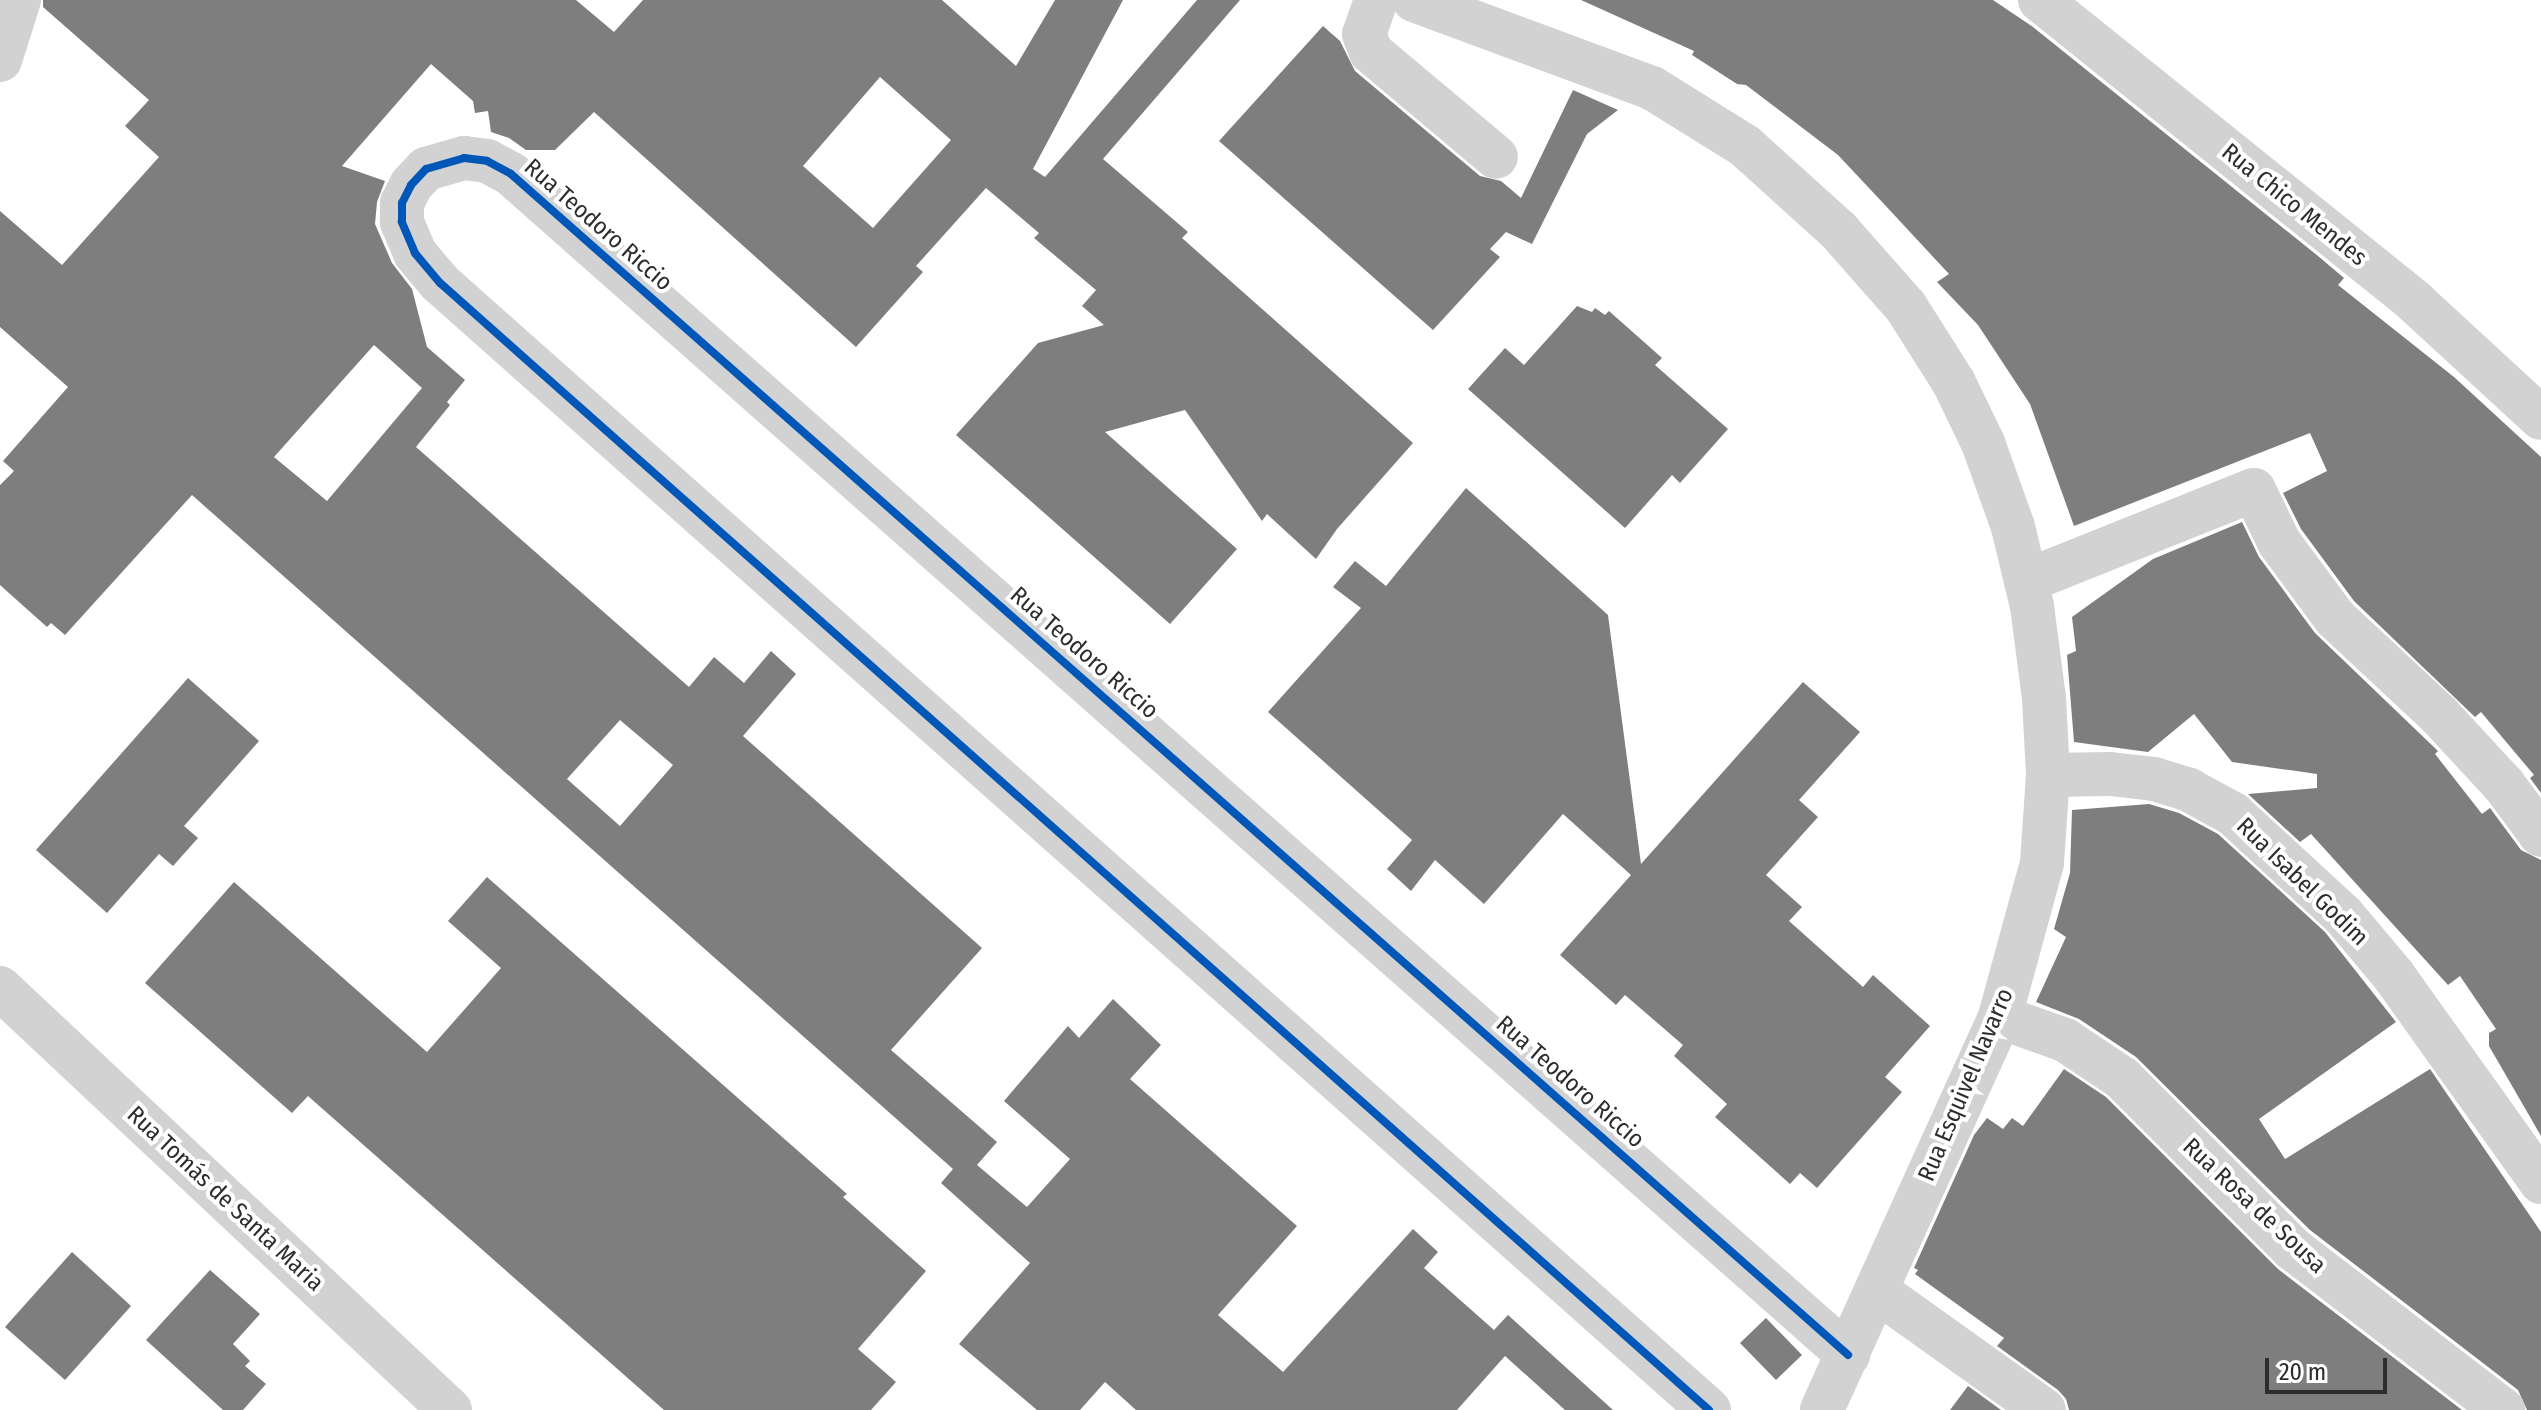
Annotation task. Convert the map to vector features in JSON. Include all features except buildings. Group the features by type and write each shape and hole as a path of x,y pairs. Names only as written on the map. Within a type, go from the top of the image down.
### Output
{"street":[{"path":"0,60 19,0"},
{"path":"1376,0 1364,34 1371,52 1496,157"},
{"name":"Rua Esquivel Navarro","path":"1414,0 1652,88 1745,146 1839,231 1906,307 1954,383 1983,443 2013,527 2026,581 2044,698 2048,775 2042,863 2000,1017 1822,1410"},
{"name":"Rua Chico Mendes","path":"2040,0 2415,302 2541,418"},
{"name":"Rua Teodoro Riccio","path":"1709,1410 440,283 415,253 402,222 402,203 418,177 444,161 464,158 487,161 511,174 1848,1355"},
{"path":"2026,581 2254,490 2279,542 2335,618 2440,716 2504,785 2541,835"},
{"name":"Rua Isabel Godim","path":"2048,775 2110,774 2154,779 2189,790 2233,814 2343,915 2384,964 2541,1182"},
{"name":"Rua Tomás de Santa Maria","path":"0,988 450,1410"},
{"name":"Rua Rosa de Sousa","path":"2000,1017 2065,1040 2122,1078 2293,1249 2503,1410"},
{"path":"1877,1291 2044,1410"}],"cycle path":[{"path":"1709,1410 440,283 415,253 402,222 402,203 411,185 426,169 464,158 487,161 511,174 1848,1355"}]}
